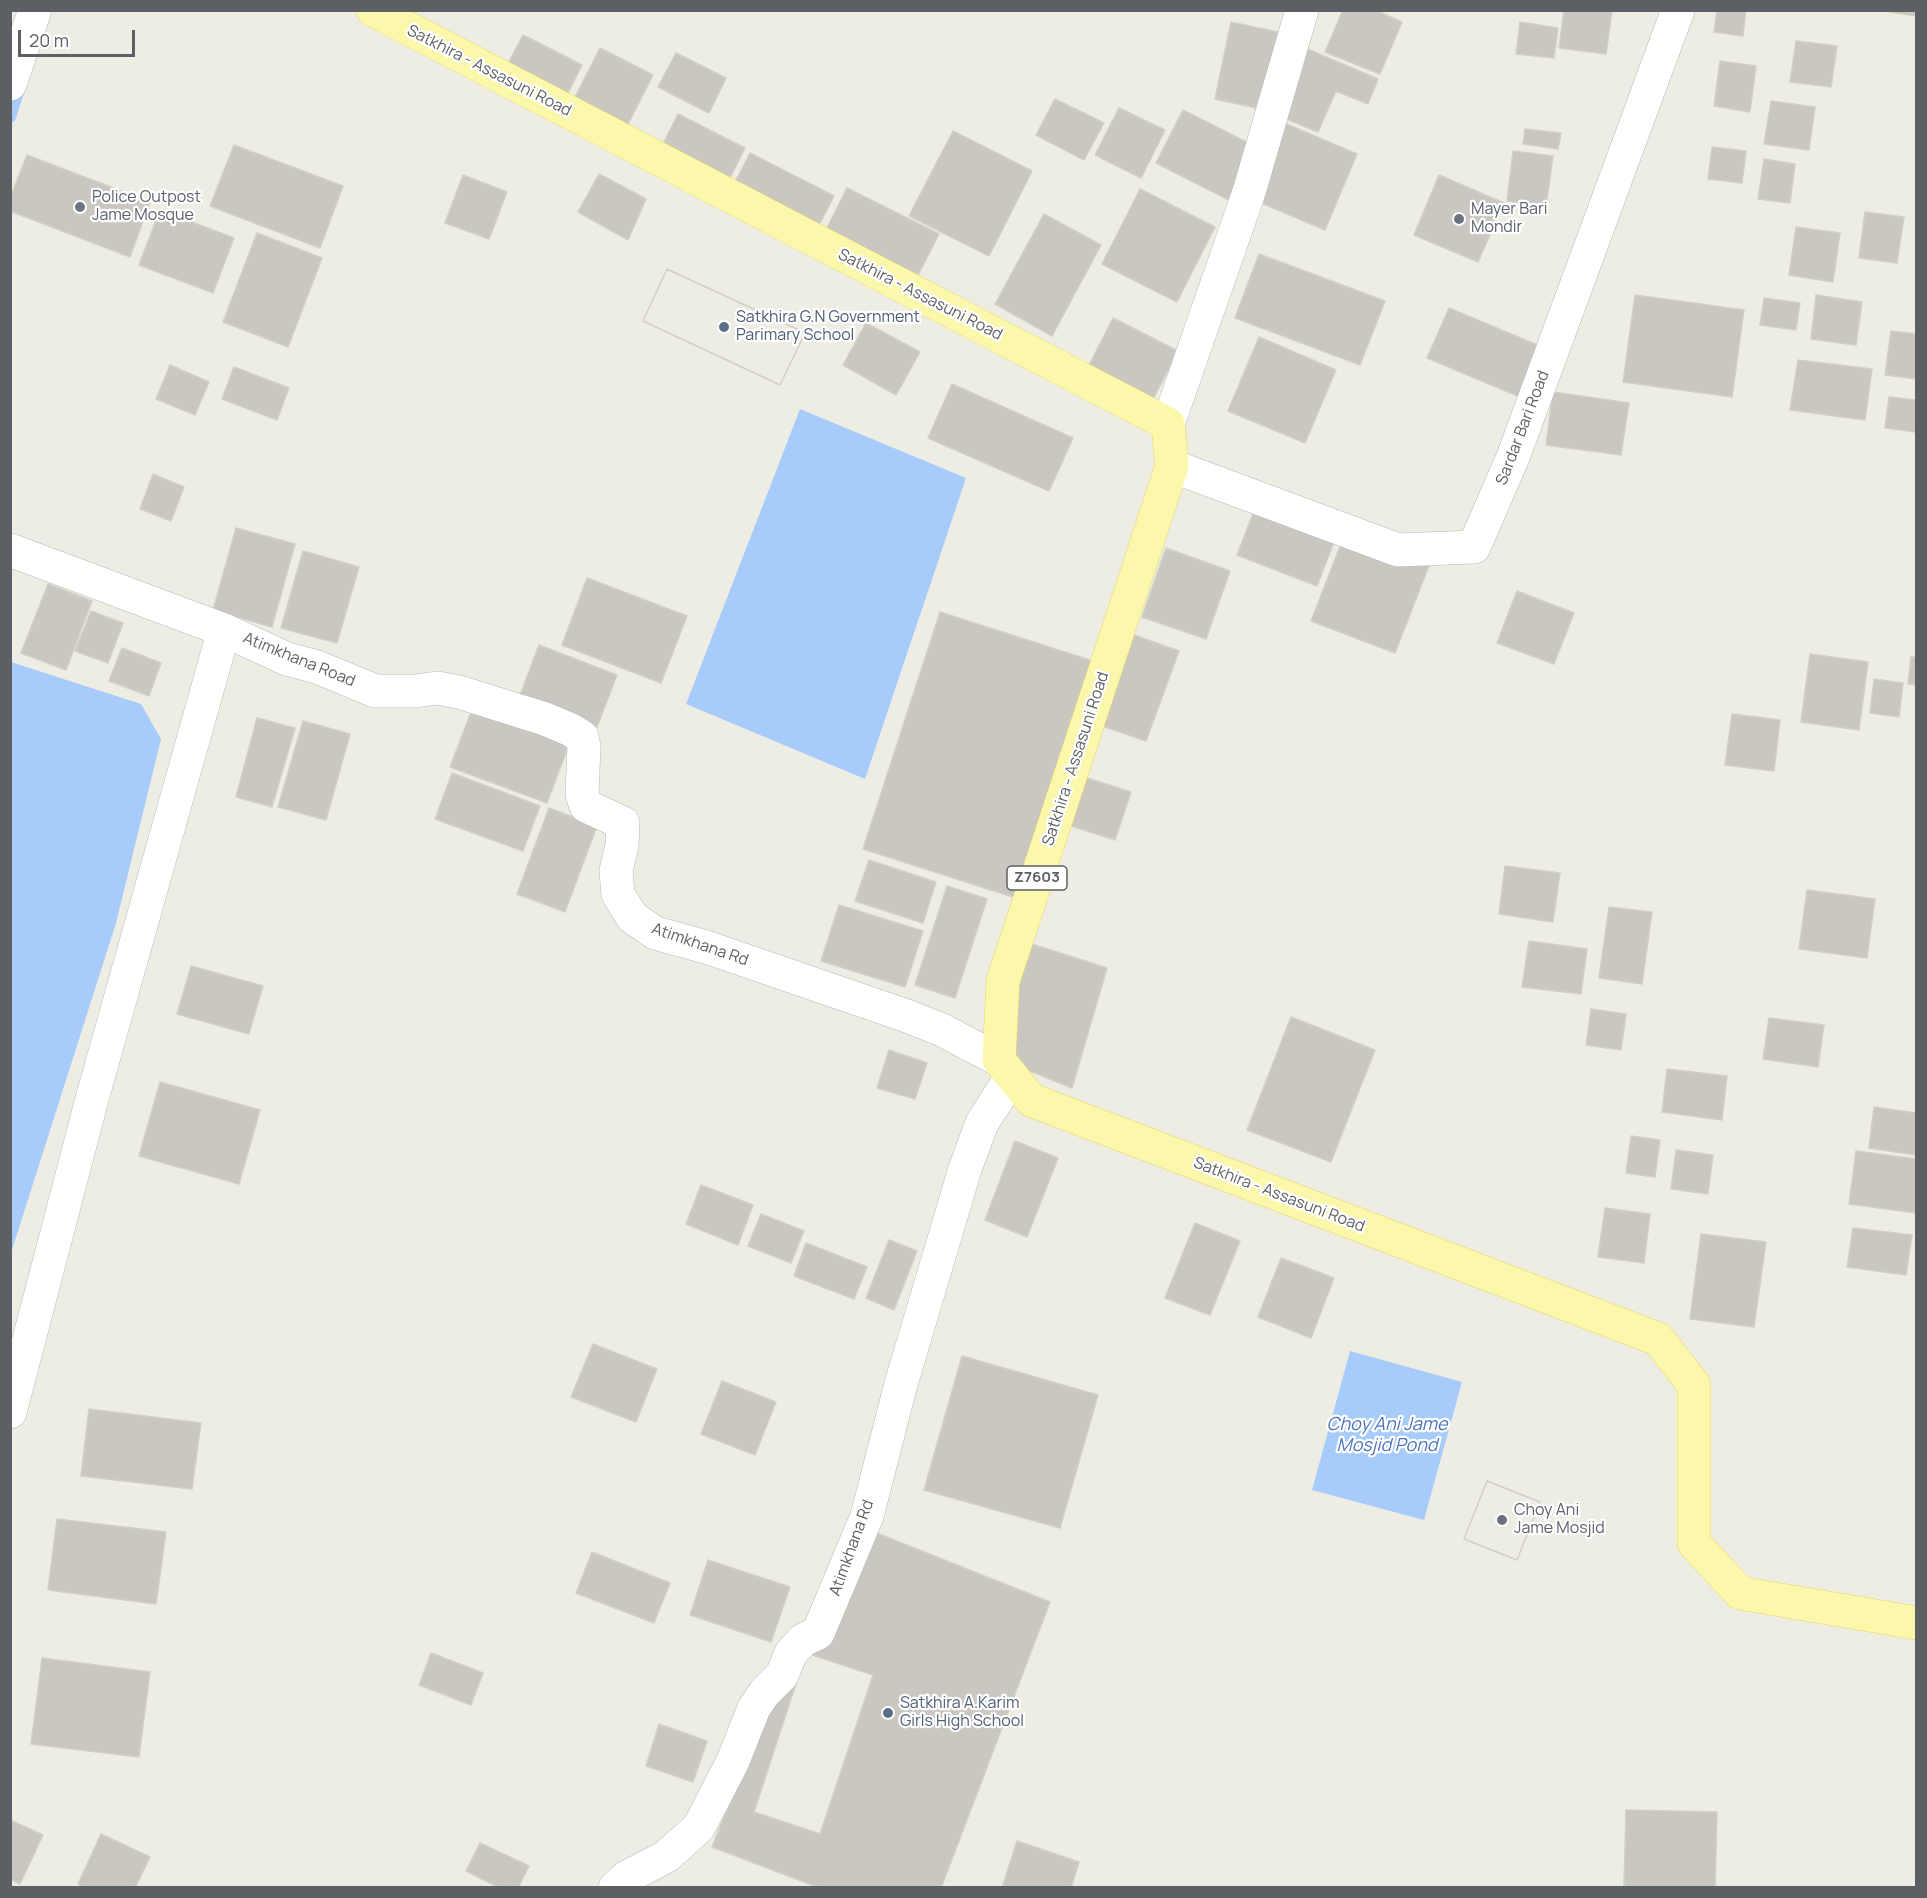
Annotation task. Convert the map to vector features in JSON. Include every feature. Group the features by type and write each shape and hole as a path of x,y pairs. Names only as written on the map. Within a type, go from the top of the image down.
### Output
{"main road":[{"name":"Satkhira - Assasuni Road","path":"373,10 1168,424 1173,466 1003,981 1005,1068 1031,1100 1658,1340 1694,1385 1694,1543 1740,1593 1917,1623"}],"street":[{"path":"10,84 34,10"},
{"path":"1168,424 1249,192 1302,10"},
{"name":"Sardar Bari Road","path":"1173,466 1398,550 1474,547 1513,457 1678,10"},
{"name":"Atimkhana Road","path":"10,550 224,630 287,659 317,667 375,691"},
{"path":"10,1412 92,1099 224,630"},
{"name":"Atimkhana Rd","path":"375,691 416,691 437,688 459,692 545,719 572,730 582,737 584,747 582,794 586,806 623,823 622,845 616,871 618,894 632,917 655,933 706,947 942,1030 1005,1068 965,1169 901,1384 867,1516 818,1633 803,1640 791,1653 782,1675 765,1692 754,1708 733,1761 699,1827 668,1856 627,1877 615,1887"}],"water":[{"path":"800,409 966,478 865,779 686,704"},
{"path":"11,662 141,704 161,739 116,923 11,1253"},
{"name":"Choy Ani Jame Mosjid Pond","path":"1350,1351 1462,1382 1424,1520 1312,1490"}],"building":[{"path":"1343,10 1375,10 1402,22 1380,74 1325,52"},
{"path":"1564,10 1612,11 1606,54 1559,48"},
{"path":"1717,10 1746,10 1743,36 1714,32"},
{"path":"1877,10 1916,10 1916,16"},
{"path":"1231,22 1282,33 1266,110 1215,99"},
{"path":"1520,22 1558,28 1554,58 1516,54"},
{"path":"523,35 582,65 564,101 504,71"},
{"path":"1796,41 1837,46 1831,87 1790,82"},
{"path":"600,48 653,75 626,128 573,101"},
{"path":"1305,48 1378,79 1368,104 1336,91 1318,132 1277,115"},
{"path":"676,53 726,78 709,113 658,87"},
{"path":"1720,61 1756,66 1750,112 1714,106"},
{"path":"1055,99 1104,123 1084,160 1036,135"},
{"path":"1771,101 1815,107 1809,150 1764,144"},
{"path":"1119,108 1165,130 1141,178 1095,155"},
{"path":"1183,110 1256,147 1229,200 1156,163"},
{"path":"678,114 745,148 725,188 658,154"},
{"path":"1284,123 1357,154 1325,230 1252,199"},
{"path":"1525,129 1561,133 1558,149 1523,144"},
{"path":"953,131 1032,171 989,256 909,216"},
{"path":"234,145 343,186 320,248 210,206"},
{"path":"1712,147 1746,151 1742,183 1708,179"},
{"path":"1513,151 1553,156 1546,207 1507,201"},
{"path":"750,153 834,196 814,235 730,192"},
{"name":"Police Outpost Jame Mosque","path":"27,155 150,202 130,257 10,211 10,198"},
{"path":"1764,159 1795,164 1790,203 1758,199"},
{"path":"599,174 646,199 628,240 578,212"},
{"path":"463,175 507,192 489,239 445,223"},
{"name":"Mayer Bari Mondir","path":"1439,175 1504,203 1478,262 1414,235"},
{"path":"847,188 939,234 910,291 819,244"},
{"path":"1140,189 1215,227 1177,302 1102,264"},
{"path":"160,210 234,238 213,293 139,265"},
{"path":"1865,212 1904,217 1897,263 1859,258"},
{"path":"1044,214 1101,245 1052,336 995,304"},
{"path":"1796,227 1840,233 1833,282 1789,275"},
{"path":"257,233 322,258 288,347 223,322"},
{"path":"1259,254 1385,301 1360,365 1235,318"},
{"name":"Satkhira G.N Government Parimary School","path":"667,269 805,333 780,385 643,321"},
{"name":"Satkhira G.N Government Parimary School","path":"667,269 805,333 780,385 643,321"},
{"path":"1635,295 1744,310 1732,397 1623,382"},
{"path":"1816,295 1862,302 1856,345 1811,339"},
{"path":"1764,298 1800,303 1796,330 1760,325"},
{"path":"1449,308 1542,347 1520,397 1427,358"},
{"path":"1113,318 1178,351 1148,409 1083,377"},
{"path":"866,323 920,352 896,395 843,365"},
{"path":"1891,331 1916,334 1916,379 1885,375"},
{"path":"1259,337 1336,370 1305,443 1228,411"},
{"path":"1798,360 1872,369 1865,420 1790,410"},
{"path":"170,365 209,382 195,415 156,399"},
{"path":"234,367 289,388 277,420 222,399"},
{"path":"952,384 1073,438 1049,491 928,438"},
{"path":"1553,392 1629,403 1621,455 1546,445"},
{"path":"1889,397 1916,400 1916,432 1885,428"},
{"path":"153,474 184,487 171,521 140,509"},
{"path":"1261,493 1341,524 1317,586 1237,555"},
{"path":"1348,526 1432,558 1395,653 1311,621"},
{"path":"236,528 295,544 272,627 213,610"},
{"path":"1166,548 1230,571 1206,639 1142,617"},
{"path":"303,551 359,567 337,643 281,628"},
{"path":"587,578 687,616 661,683 562,645"},
{"path":"48,584 92,601 66,670 21,653"},
{"path":"1517,591 1574,613 1554,664 1497,643"},
{"path":"91,611 123,623 108,663 75,651"},
{"path":"940,612 1096,662 1019,899 863,849"},
{"path":"1134,635 1179,651 1146,741 1102,726"},
{"path":"539,645 617,675 597,727 519,698"},
{"path":"122,648 161,663 149,696 109,681"},
{"path":"1810,654 1868,662 1859,730 1801,722"},
{"path":"1911,657 1916,657 1916,685 1908,684"},
{"path":"1874,679 1903,683 1899,717 1870,713"},
{"path":"473,707 570,742 547,803 450,767"},
{"path":"1732,714 1780,720 1774,771 1725,765"},
{"path":"257,718 295,728 272,807 236,797"},
{"path":"303,721 350,734 326,820 278,807"},
{"path":"452,773 540,806 523,851 435,819"},
{"path":"1084,777 1131,792 1115,840 1068,825"},
{"path":"549,808 597,826 565,912 517,894"},
{"path":"869,860 936,882 923,923 855,901"},
{"path":"1505,866 1560,873 1553,922 1499,914"},
{"path":"947,886 987,899 955,998 915,985"},
{"path":"1807,890 1875,899 1867,958 1799,949"},
{"path":"839,905 923,931 905,987 821,961"},
{"path":"1609,907 1652,912 1642,984 1599,978"},
{"path":"1529,941 1587,949 1581,994 1522,987"},
{"path":"1032,944 1107,968 1072,1088 1020,1067 1005,1038 1013,988"},
{"path":"191,966 263,986 249,1034 177,1014"},
{"path":"1591,1009 1626,1014 1621,1050 1586,1045"},
{"path":"1291,1017 1375,1050 1331,1162 1247,1130"},
{"path":"1769,1018 1824,1025 1818,1067 1763,1059"},
{"path":"889,1050 927,1063 915,1099 877,1088"},
{"path":"1667,1069 1727,1076 1722,1120 1662,1112"},
{"path":"160,1082 260,1110 239,1184 139,1156"},
{"path":"1874,1107 1916,1113 1916,1155 1869,1148"},
{"path":"1631,1136 1660,1140 1655,1177 1626,1173"},
{"path":"1015,1141 1058,1158 1027,1237 985,1220"},
{"path":"1676,1150 1713,1155 1708,1194 1671,1189"},
{"path":"1856,1151 1916,1159 1916,1213 1849,1204"},
{"path":"701,1185 753,1205 738,1245 686,1224"},
{"path":"1605,1208 1650,1214 1644,1263 1598,1257"},
{"path":"761,1214 804,1231 791,1263 748,1246"},
{"path":"1195,1223 1240,1241 1210,1315 1165,1298"},
{"path":"1853,1228 1912,1235 1906,1275 1847,1267"},
{"path":"1701,1234 1766,1242 1754,1327 1690,1319"},
{"path":"889,1240 917,1251 894,1310 866,1298"},
{"path":"806,1243 867,1267 854,1299 794,1276"},
{"path":"1281,1258 1334,1278 1311,1338 1258,1317"},
{"path":"593,1344 657,1369 636,1422 571,1397"},
{"path":"962,1356 1098,1395 1060,1528 924,1490"},
{"path":"722,1381 776,1402 755,1455 701,1434"},
{"path":"89,1409 201,1423 192,1489 81,1476"},
{"name":"Choy Ani Jame Mosjid","path":"1487,1481 1540,1502 1517,1560 1464,1539"},
{"name":"Choy Ani Jame Mosjid","path":"1487,1481 1540,1502 1517,1560 1464,1539"},
{"path":"57,1519 166,1532 156,1604 48,1590"},
{"name":"Satkhira A.Karim Girls High School","path":"874,1532 1050,1602 941,1888 820,1888 712,1847 761,1722"},
{"path":"592,1552 670,1583 654,1623 576,1593"},
{"path":"708,1560 790,1587 771,1642 690,1615"},
{"path":"431,1653 483,1673 471,1705 419,1685"},
{"path":"806,1653 873,1675 820,1834 754,1812"},
{"path":"42,1658 150,1672 139,1757 31,1744"},
{"path":"659,1724 707,1741 693,1782 646,1766"},
{"path":"1626,1810 1717,1812 1715,1888 1624,1888"},
{"path":"10,1820 43,1835 20,1884 10,1879"},
{"path":"101,1834 150,1857 135,1888 84,1888 78,1884"},
{"path":"1017,1841 1079,1862 1071,1888 1002,1888"},
{"path":"480,1843 529,1866 518,1888 500,1888 466,1871"}],"waterway":[{"path":"10,117 21,83"}],"place":[{"name":"Police Outpost Jame Mosque","path":"80,207"},
{"name":"Mayer Bari Mondir","path":"1459,219"},
{"name":"Satkhira G.N Government Parimary School","path":"724,327"},
{"name":"Choy Ani Jame Mosjid","path":"1502,1520"},
{"name":"Satkhira A.Karim Girls High School","path":"888,1713"}]}
